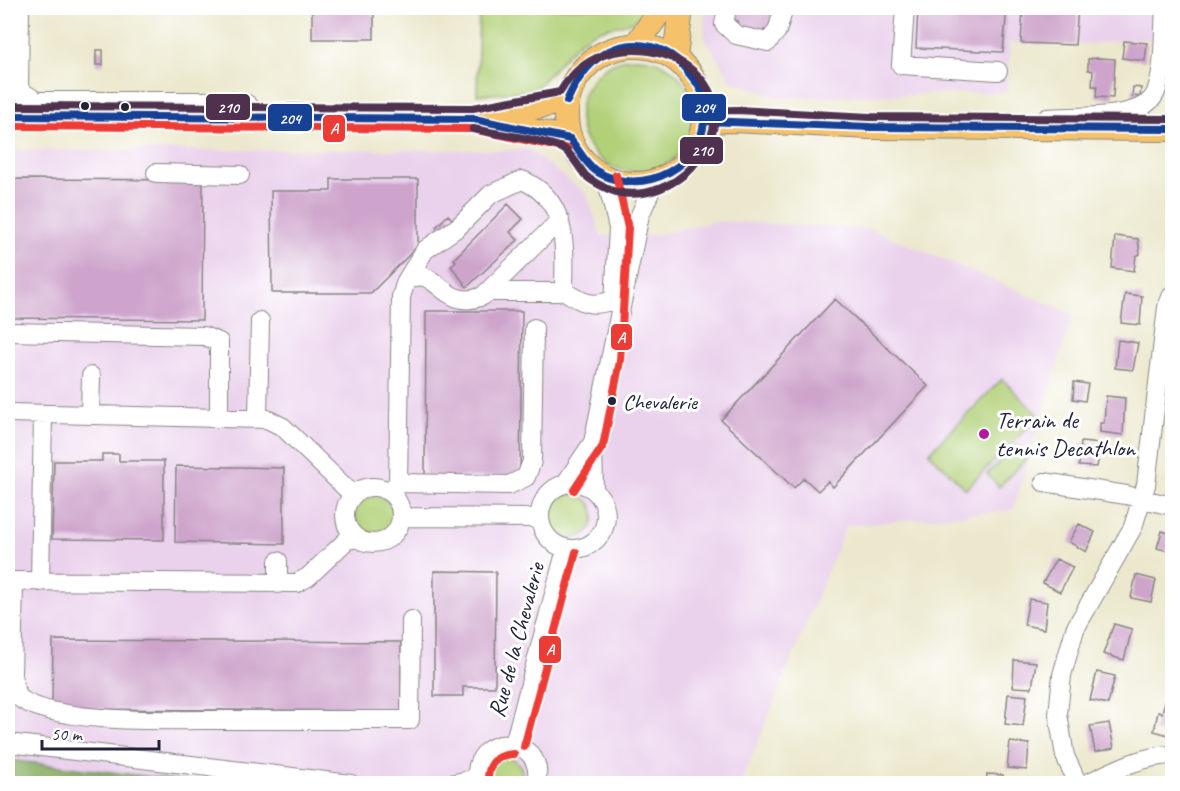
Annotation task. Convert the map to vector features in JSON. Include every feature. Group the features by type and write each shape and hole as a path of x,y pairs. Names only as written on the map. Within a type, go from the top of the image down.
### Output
{"main road":[{"path":"636,45 662,8"},
{"path":"675,57 681,8"},
{"path":"636,45 657,48 675,57 689,70 699,85 704,103 705,121 700,141 689,159 674,172 656,181 622,183 591,168 570,139 566,120 567,101 576,78 591,60 612,49 636,45"},
{"path":"10,116 474,119 567,101"},
{"path":"474,119 570,139"},
{"path":"705,121 735,120 870,127 1173,129"}],"street":[{"path":"20,8 19,90 38,101"},
{"path":"727,8 724,24 729,31 768,42 777,31 784,8"},
{"path":"905,8 901,65 998,71"},
{"path":"957,127 1138,110 1153,98 1157,90 1165,8"},
{"path":"10,116 38,101 231,100 247,104 262,118"},
{"path":"156,173 240,175"},
{"path":"606,177 618,228 610,359"},
{"path":"534,328 532,461 526,477 509,484 393,487 370,487 353,495 348,502 346,525 355,538 369,544 383,542 396,533 402,517 393,487 401,297 406,281 425,250 458,226 491,194 522,180 531,184 558,212 565,246 563,290"},
{"path":"594,490 594,442 610,359 640,215 656,181"},
{"path":"406,281 422,275 430,279 447,295 462,300 475,299 490,292 560,220"},
{"path":"490,292 563,290 586,304 604,304 614,299"},
{"path":"1078,783 1065,756 1058,714 1062,675 1075,629 1133,527 1142,498 1167,307 1173,295"},
{"path":"258,417 260,321"},
{"path":"8,332 204,336 219,342 219,416"},
{"path":"90,414 91,376"},
{"path":"8,413 258,417 284,427 299,453 353,495"},
{"path":"40,582 43,414"},
{"path":"565,484 580,484 594,490 604,505 606,514 603,531 591,544 575,549 566,549 548,538 540,518 546,496 565,484 594,442"},
{"path":"1044,482 1142,498 1173,506"},
{"path":"402,517 540,518"},
{"path":"355,538 347,540 303,581 278,584 11,581 12,676 18,697 41,709 131,719 410,720 411,620"},
{"name":"Rue de la Chevalerie","path":"514,744 566,549"},
{"path":"278,561 278,584"},
{"path":"8,742 351,783"},
{"path":"451,783 477,781 478,765 484,754 494,746 514,744 532,757 537,770 536,783"},
{"path":"1086,783 1120,767 1149,758 1173,755"}],"shaded area":[{"path":"705,8 1172,8 1172,40 1144,39 1075,45 1010,42 1007,92 779,98 731,80 704,36"},
{"path":"8,150 529,150 587,194 601,236 655,235 718,221 871,229 1073,314 1013,510 846,526 741,783 203,784 8,760"}],"green space":[{"path":"479,8 646,8 635,20 589,35 567,54 532,91 477,95"},
{"path":"637,58 659,62 677,75 690,93 694,115 690,137 677,155 659,168 637,172 615,168 597,155 584,137 580,115 584,93 597,75 615,62"},
{"name":"Terrain de tennis Decathlon","path":"1002,379 1039,416 966,489 929,453"},
{"path":"1017,444 1029,456 999,487 987,474"},
{"path":"572,494 580,495 588,500 593,508 593,524 588,532 580,537 572,538 564,537 556,532 551,524 550,516 551,508 556,500 564,495"},
{"path":"373,495 388,501 394,516 388,531 373,537 358,531 352,516 358,501"},
{"path":"500,758 511,759 519,764 522,772 520,783 492,783 489,770"},
{"path":"8,760 203,783 8,783"}],"building":[{"path":"312,8 374,8 374,39 312,39"},
{"path":"734,8 780,8 772,32 764,30 761,38 735,29 738,21 731,19"},
{"path":"918,8 1007,8 1003,52 916,48"},
{"path":"1023,8 1078,8 1075,45 1021,43"},
{"path":"1124,41 1147,43 1145,61 1122,58"},
{"path":"96,50 103,50 103,65 96,65"},
{"path":"1088,59 1115,59 1113,98 1096,97 1097,86 1092,86 1093,71 1088,70"},
{"path":"1133,87 1141,88 1140,97 1132,96"},
{"path":"8,179 203,180 202,320 8,318"},
{"path":"331,179 418,179 418,246 371,293 272,293 271,191 331,191"},
{"path":"508,204 523,219 510,232 518,240 467,287 451,266 456,261 454,259"},
{"path":"448,215 453,220 441,232 436,227"},
{"path":"1115,236 1138,239 1140,254 1136,256 1134,271 1112,268"},
{"path":"1125,294 1142,296 1140,325 1121,323"},
{"path":"835,299 928,386 833,487 828,481 818,491 804,478 794,488 721,420"},
{"path":"426,311 522,311 520,476 425,477"},
{"path":"1118,340 1138,343 1133,370 1115,368"},
{"path":"1074,382 1088,384 1085,401 1073,399"},
{"path":"1106,396 1125,398 1123,435 1100,432 1100,423 1104,423"},
{"path":"1081,442 1101,444 1097,467 1079,466"},
{"path":"102,454 119,454 119,461 164,461 164,540 52,539 54,461 102,461"},
{"path":"176,466 284,468 284,544 175,542"},
{"path":"1079,524 1095,532 1086,552 1069,542"},
{"path":"1162,531 1172,534 1172,552 1157,548"},
{"path":"1056,559 1073,567 1060,592 1043,583"},
{"path":"434,571 496,572 495,687 463,687 463,696 434,696"},
{"path":"1136,575 1156,580 1151,602 1131,598"},
{"path":"1029,599 1047,602 1044,629 1024,625"},
{"path":"1114,624 1132,629 1124,660 1103,654"},
{"path":"53,640 401,642 401,711 79,709 52,705"},
{"path":"1014,660 1036,662 1032,688 1013,687"},
{"path":"1097,672 1115,676 1108,704 1090,700"},
{"path":"1008,694 1027,696 1023,726 1005,724"},
{"path":"1167,694 1172,695 1172,736 1154,731 1158,712 1162,713"},
{"path":"1109,723 1114,748 1095,752 1090,726"},
{"path":"1010,742 1029,744 1027,770 1007,768"},
{"path":"987,774 1003,775 1002,784 986,784"}],"transit line":[{"name":"204","path":"567,101 584,72 600,56 621,47 641,45 664,51 677,60 701,90 704,108 703,128 696,146 685,161 670,172 652,179 633,181 614,179 596,171 570,139"},
{"name":"210","path":"8,106 473,108 560,92 585,65 615,52 647,51 677,60 701,78 714,104 712,134 691,168 668,185 641,193 617,192 597,184 585,175 572,156 562,148 529,139 473,129"},
{"name":"210","path":"705,111 736,110 870,117 1172,119"},
{"name":"204","path":"8,116 474,119 570,139"},
{"name":"204","path":"705,121 870,127 1172,129"},
{"name":"A","path":"8,126 473,129 568,149"},
{"name":"A","path":"574,490 603,446 620,361 628,228 616,175"},
{"name":"A","path":"524,747 576,552"},
{"name":"A","path":"488,783 489,771 494,762 502,756 514,754"}],"place":[{"name":"Chevalerie","path":"612,401"},
{"name":"Terrain de tennis Decathlon","path":"984,434"}]}
